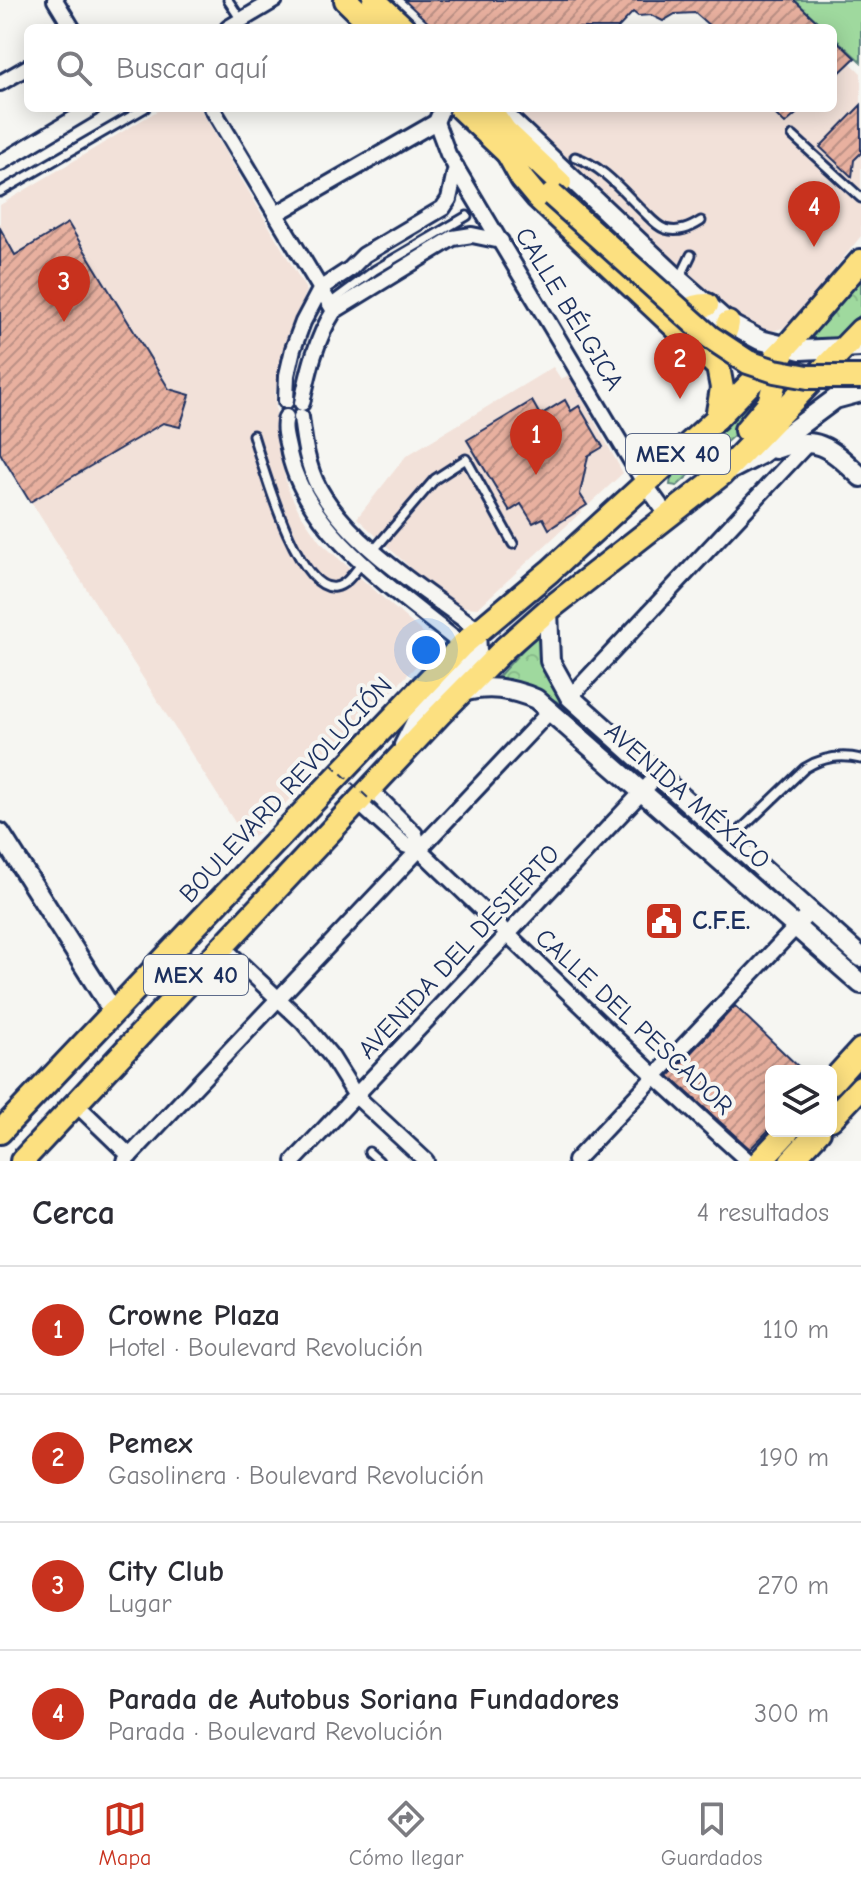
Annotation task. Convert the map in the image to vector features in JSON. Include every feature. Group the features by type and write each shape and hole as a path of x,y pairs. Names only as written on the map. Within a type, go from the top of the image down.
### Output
{"main road":[{"path":"346,0 371,24"},
{"path":"374,0 400,24"},
{"path":"464,112 507,152 556,189 733,339 755,352 780,360 824,366 861,365"},
{"path":"493,112 505,131 556,189 710,337 748,362 775,371 808,377 861,377"},
{"path":"507,152 522,179 537,197 718,367 722,388 716,419"},
{"name":"BOULEVARD REVOLUCIÓN","path":"0,1132 470,638 550,571 716,419 786,347 861,261"},
{"path":"678,331 678,322 685,311 707,305"},
{"path":"698,349 707,349 719,342 727,331 728,323"},
{"name":"MEX 40","path":"22,1161 223,947 369,800 395,764 462,692 548,610 722,474 853,348 861,330"},
{"path":"695,494 720,456 759,418 769,403 774,377 786,347"},
{"path":"76,1104 83,1083 117,1043 120,1028 114,1013"},
{"path":"837,1076 861,1050"},
{"path":"837,1113 861,1087"},
{"path":"760,1161 782,1137"},
{"path":"791,1161 813,1137"}],"street":[{"path":"55,0 70,24"},
{"path":"234,24 275,0"},
{"path":"0,83 24,69"},
{"path":"0,163 85,112"},
{"path":"214,112 332,307"},
{"path":"496,112 511,121 728,323 760,340 786,347 801,350 853,348"},
{"path":"276,214 439,115"},
{"name":"CALLE BÉLGICA","path":"439,115 448,154 645,484 668,516"},
{"path":"395,764 414,721 479,651 470,638 373,551 331,507 309,463 293,398 286,401 287,375 303,322 321,288 350,269 364,255 443,208 449,199 456,167"},
{"path":"470,638 362,563 340,542 308,501 291,461 284,425 296,412 313,355 332,307 453,238 472,235 501,241"},
{"path":"761,454 835,399 861,392"},
{"path":"722,474 761,454 794,443 809,442 825,446 861,477"},
{"path":"570,697 809,442"},
{"path":"362,563 373,551"},
{"name":"AVENIDA MÉXICO","path":"548,610 550,661 570,697 861,957"},
{"name":"AVENIDA MÉXICO","path":"462,692 480,687 500,687 536,699 861,984"},
{"path":"76,1104 128,1159 551,710"},
{"name":"AVENIDA DEL DESIERTO","path":"294,1161 657,776"},
{"name":"CALLE DEL PESCADOR","path":"369,800 405,845 420,850 507,936 748,1161"},
{"path":"0,833 114,1013"},
{"path":"575,1161 810,912"},
{"path":"223,947 319,1040 356,1096 426,1161"}],"lane":[{"path":"228,0 241,20"},
{"path":"0,192 138,112"},
{"path":"793,136 861,198"},
{"path":"575,157 585,160 610,179 659,226 673,231 689,229 701,221"},
{"path":"332,307 375,270 467,216"},
{"path":"679,280 691,255"},
{"path":"253,435 285,531 314,577 325,585 335,587 346,582 362,563"},
{"path":"373,551 435,479 466,459 513,544"},
{"path":"729,840 805,768 818,760 846,756 861,759"},
{"path":"369,1152 379,1161"}],"path":[{"path":"331,764 369,800"}],"shaded area":[{"path":"837,50 861,73 861,236 789,326 770,332 747,328 724,314 508,112 837,112"},
{"path":"155,112 202,112 307,291 287,337 275,393 278,449 288,489 320,542 433,642 433,648 248,843 0,453 0,205"},
{"path":"553,367 561,379 569,375 623,473 478,608 451,606 357,518 406,456"}],"green space":[{"path":"795,0 861,0 861,62 837,40 837,24 820,24"},
{"path":"861,278 861,314 839,341 801,346"},
{"path":"764,392 750,421 677,486 670,485 671,477"},
{"path":"539,632 550,676 561,698 604,741 558,702 497,678"}],"building":[{"path":"404,0 794,0 820,24 707,24 695,13 675,14 663,21 633,12 622,24 430,24"},
{"path":"837,41 855,58 837,75"},
{"path":"861,105 861,153 854,160 852,177 820,147"},
{"path":"776,112 798,112 785,124"},
{"path":"68,223 169,389 190,395 180,427 163,423 30,502 0,453 0,228 15,255"},
{"path":"565,400 571,411 579,406 603,447 588,456 580,494 587,505 549,529 543,518 533,523 521,504 510,511 467,440 532,401 540,415"},
{"path":"735,1006 797,1065 765,1065 765,1134 750,1149 669,1076"}],"place":[{"name":"Parada de Autobus Soriana Fundadores","path":"814,247"},
{"name":"City Club","path":"64,322"},
{"name":"Pemex","path":"680,399"},
{"name":"Crowne Plaza","path":"536,475"},
{"name":"C.F.E.","path":"664,921"}]}
